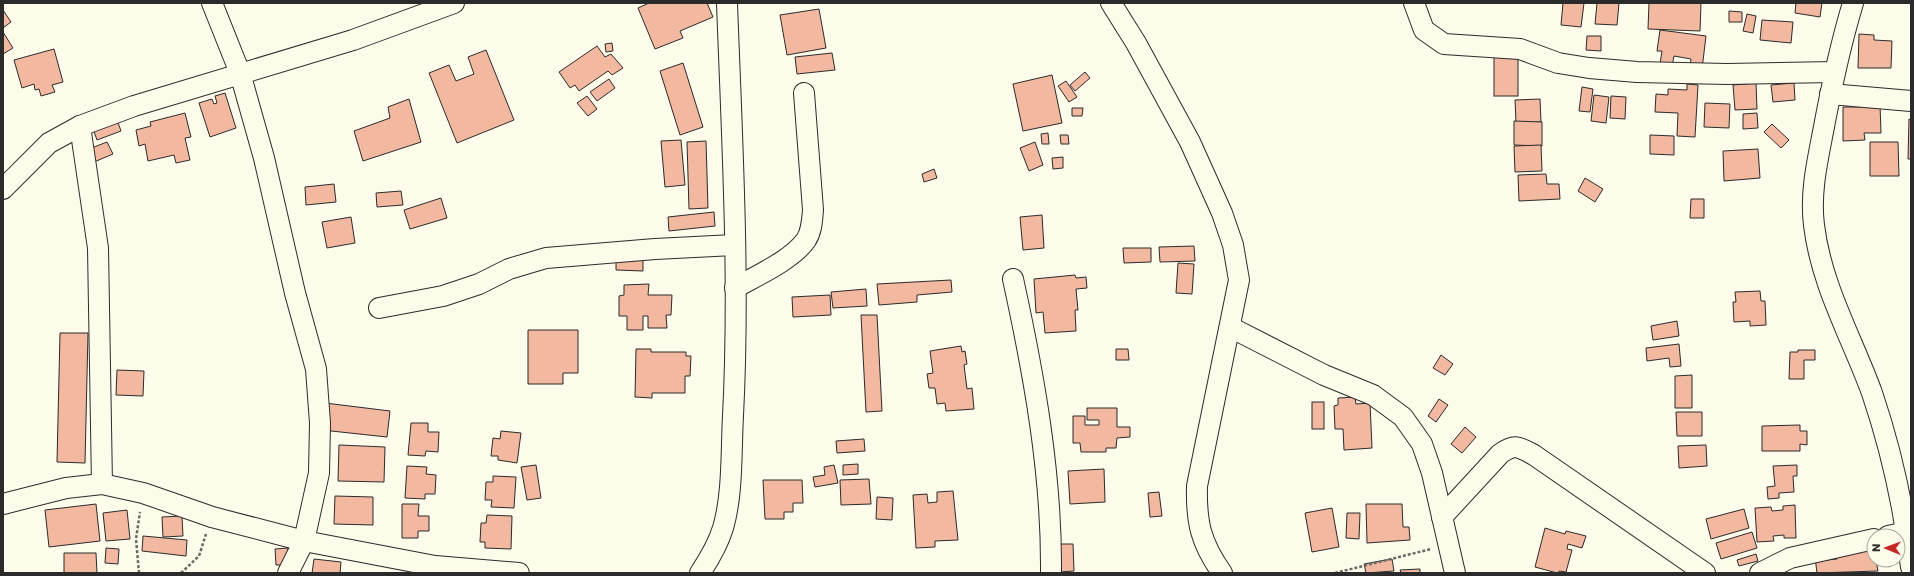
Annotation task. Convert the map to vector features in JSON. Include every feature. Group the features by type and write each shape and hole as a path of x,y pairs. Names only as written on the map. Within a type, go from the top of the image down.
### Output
{"street":[{"path":"212,3 240,73 264,158 295,293 316,369 320,423 319,473 304,541 288,573"},
{"path":"3,189 49,143 80,126 134,106 353,40 454,3"},
{"path":"700,573 713,553 723,526 728,493 735,367 735,288 727,3"},
{"path":"1111,3 1136,43 1186,135 1222,213 1233,245 1239,280 1197,486 1196,510 1199,530 1212,559 1222,573"},
{"path":"1414,3 1424,30 1444,44 1520,49 1558,63 1589,68 1637,72 1727,74 1834,72"},
{"path":"1853,3 1834,72 1813,183 1814,225 1824,270 1876,408 1892,460 1907,532 1911,567"},
{"path":"735,288 766,271 794,252 806,240 812,227 813,210 804,93"},
{"path":"1830,94 1911,101"},
{"path":"80,126 98,248 102,484"},
{"path":"379,308 443,296 479,284 509,269 546,258 655,249 734,245"},
{"path":"1012,279 1025,336 1048,487 1051,573"},
{"path":"1230,327 1324,375 1373,395 1403,417 1422,444 1432,473 1455,573"},
{"path":"1442,517 1500,454 1509,448 1518,447 1534,455 1705,573"},
{"path":"3,504 66,488 102,484 143,493 212,516 304,541 436,566 519,573"},
{"path":"1760,573 1790,558 1866,541"}],"path":[{"path":"139,573 136,539 143,493"},
{"path":"181,573 199,556 212,516"},
{"path":"1335,573 1448,545"}],"building":[{"path":"649,3 707,3 713,17 680,31 683,38 655,49 638,8"},
{"path":"1563,3 1584,3 1581,27 1561,25"},
{"path":"1597,3 1619,3 1617,25 1595,24"},
{"path":"1649,3 1701,3 1700,31 1648,29"},
{"path":"1796,3 1822,3 1820,17 1795,13"},
{"path":"819,9 826,48 787,55 780,15"},
{"path":"3,10 11,22 3,28"},
{"path":"1729,11 1742,12 1742,22 1729,22"},
{"path":"1747,14 1756,16 1753,33 1743,31"},
{"path":"1762,20 1793,22 1791,43 1760,40"},
{"path":"1660,30 1706,36 1702,69 1690,68 1691,59 1674,56 1672,66 1660,64 1662,51 1657,51"},
{"path":"3,32 13,48 3,54"},
{"path":"1859,34 1874,35 1874,40 1892,41 1891,68 1858,68"},
{"path":"1587,36 1601,36 1601,51 1586,50"},
{"path":"612,43 613,51 606,52 605,44"},
{"path":"597,46 605,57 611,54 623,68 612,75 608,71 579,91 575,85 570,88 559,72"},
{"path":"54,49 63,82 52,85 55,92 41,96 39,89 35,90 34,84 22,88 14,60"},
{"path":"486,50 514,120 457,143 429,73 449,65 456,81 474,74 468,57"},
{"path":"1494,51 1518,51 1518,96 1494,96"},
{"path":"832,53 835,70 797,74 795,57"},
{"path":"683,63 703,127 680,135 660,71"},
{"path":"1085,72 1090,78 1075,91 1070,85"},
{"path":"1052,75 1062,123 1023,131 1013,84"},
{"path":"609,79 615,88 597,101 590,92"},
{"path":"1066,81 1077,97 1069,102 1058,86"},
{"path":"1756,83 1757,109 1735,110 1733,85"},
{"path":"1794,83 1795,100 1773,102 1771,85"},
{"path":"1687,84 1698,85 1695,137 1677,136 1678,113 1655,112 1656,94 1668,95 1668,89 1687,90"},
{"path":"1582,87 1593,89 1590,112 1579,111"},
{"path":"225,93 236,128 210,137 199,103 212,99 214,104 217,103 215,96"},
{"path":"1594,95 1609,97 1606,123 1591,121"},
{"path":"587,96 597,109 588,116 577,103"},
{"path":"1611,96 1626,97 1625,119 1610,118"},
{"path":"409,99 421,142 363,161 354,131 390,118 388,107"},
{"path":"1540,99 1541,122 1516,123 1515,100"},
{"path":"1705,103 1730,104 1729,128 1704,127"},
{"path":"1861,104 1880,104 1881,133 1864,133 1865,140 1843,141 1843,107 1861,107"},
{"path":"1072,108 1083,108 1082,116 1072,116"},
{"path":"185,113 191,137 185,138 190,160 176,163 174,155 148,161 145,144 139,146 136,130 151,126 150,122"},
{"path":"1757,113 1758,128 1743,129 1743,114"},
{"path":"116,117 121,131 97,140 92,126"},
{"path":"1909,119 1911,120 1911,159 1908,159"},
{"path":"1514,121 1542,122 1542,146 1514,145"},
{"path":"1772,124 1789,140 1781,148 1764,132"},
{"path":"1048,133 1049,144 1042,144 1041,134"},
{"path":"1060,135 1068,135 1069,144 1061,144"},
{"path":"1650,135 1674,136 1674,155 1650,154"},
{"path":"681,140 685,185 665,187 661,141"},
{"path":"706,141 708,208 689,209 687,142"},
{"path":"107,142 113,154 94,162 89,149"},
{"path":"1035,142 1043,165 1029,171 1020,148"},
{"path":"1870,142 1898,142 1899,176 1870,176"},
{"path":"1541,145 1542,171 1515,172 1514,146"},
{"path":"1758,149 1760,178 1724,181 1723,151"},
{"path":"1063,157 1063,168 1053,169 1052,158"},
{"path":"934,169 937,178 924,182 922,174"},
{"path":"1546,174 1547,184 1559,184 1560,199 1519,201 1518,175"},
{"path":"1585,178 1603,189 1595,202 1578,191"},
{"path":"334,184 336,202 306,205 305,187"},
{"path":"401,191 403,205 377,207 376,193"},
{"path":"441,198 447,218 410,229 404,210"},
{"path":"1691,199 1704,199 1704,218 1690,218"},
{"path":"714,212 715,226 669,231 668,217"},
{"path":"1042,215 1044,248 1023,250 1020,217"},
{"path":"351,217 355,243 327,248 322,222"},
{"path":"1194,246 1195,261 1160,262 1159,247"},
{"path":"1123,248 1151,248 1151,262 1124,263"},
{"path":"616,255 643,256 643,271 616,270"},
{"path":"1178,263 1194,264 1192,294 1176,293"},
{"path":"1075,275 1076,278 1086,277 1087,288 1076,289 1078,310 1075,310 1076,331 1045,333 1043,312 1036,313 1034,279"},
{"path":"951,280 952,292 917,295 917,302 879,305 877,284"},
{"path":"649,284 648,295 672,295 671,315 666,315 667,328 648,328 648,316 643,316 643,330 627,330 627,316 619,316 619,296 624,295 624,285"},
{"path":"866,289 867,306 833,308 831,292"},
{"path":"1760,291 1761,301 1765,301 1766,325 1750,326 1750,321 1734,322 1733,302 1736,302 1735,292"},
{"path":"830,295 831,315 793,317 792,297"},
{"path":"861,315 877,315 882,411 866,412"},
{"path":"1677,321 1679,336 1653,340 1651,326"},
{"path":"528,330 578,330 578,373 563,373 563,384 528,384"},
{"path":"60,333 88,333 85,463 57,462"},
{"path":"1679,344 1681,366 1670,367 1669,358 1647,361 1646,348"},
{"path":"961,346 962,352 965,351 967,364 964,365 967,389 972,388 974,409 946,411 945,403 937,404 935,388 929,388 927,374 933,373 930,351"},
{"path":"636,349 651,349 651,352 686,352 686,356 691,356 690,376 685,376 685,393 652,393 652,398 635,397"},
{"path":"1116,349 1128,349 1129,360 1116,360"},
{"path":"1798,350 1815,350 1815,360 1804,360 1804,379 1789,379 1790,352 1798,352"},
{"path":"1441,355 1453,364 1445,375 1433,368"},
{"path":"117,370 144,371 143,396 116,395"},
{"path":"1692,375 1692,408 1675,408 1675,376"},
{"path":"1355,397 1356,404 1370,403 1372,448 1344,450 1343,429 1335,429 1334,406 1338,405 1338,398"},
{"path":"1439,399 1448,405 1436,422 1428,416"},
{"path":"1312,402 1324,402 1324,429 1312,429"},
{"path":"325,403 390,411 387,437 322,430"},
{"path":"1087,408 1117,408 1117,427 1130,427 1130,437 1117,438 1116,448 1106,448 1106,452 1081,452 1080,443 1073,443 1073,416 1085,416 1085,425 1099,425 1099,420 1087,420"},
{"path":"1676,412 1702,412 1702,436 1677,436"},
{"path":"411,423 428,423 428,432 439,432 438,452 426,451 425,456 408,455"},
{"path":"1800,425 1800,431 1807,431 1807,445 1800,444 1800,451 1762,451 1762,426"},
{"path":"1465,427 1476,437 1462,453 1451,444"},
{"path":"501,431 521,433 517,463 498,460 498,456 491,456 493,438 500,439"},
{"path":"864,439 865,451 837,453 836,441"},
{"path":"339,445 385,447 384,482 338,481"},
{"path":"1706,445 1707,466 1679,468 1678,446"},
{"path":"858,464 858,474 843,475 843,465"},
{"path":"536,465 541,498 527,500 521,467"},
{"path":"834,465 838,483 815,487 813,477 825,475 824,467"},
{"path":"1797,465 1797,476 1793,476 1794,492 1779,493 1779,498 1768,499 1767,487 1775,486 1773,466"},
{"path":"407,466 427,467 426,474 436,475 435,494 425,494 425,499 405,498"},
{"path":"1104,469 1105,502 1070,504 1068,471"},
{"path":"493,476 516,477 514,508 491,507 492,500 485,500 486,482 493,482"},
{"path":"869,479 871,504 841,505 840,480"},
{"path":"763,480 802,480 803,503 793,503 793,512 784,512 784,519 765,519"},
{"path":"953,491 958,540 935,541 935,547 916,548 913,495 927,494 928,503 937,502 937,492"},
{"path":"1159,492 1162,516 1150,517 1148,493"},
{"path":"335,496 373,497 373,525 334,524"},
{"path":"877,497 893,498 892,520 876,519"},
{"path":"96,504 100,541 49,547 45,510"},
{"path":"402,504 419,504 418,516 429,516 429,531 418,531 418,538 402,538"},
{"path":"1366,504 1402,504 1403,527 1409,527 1410,540 1367,543"},
{"path":"1795,505 1796,538 1784,538 1784,535 1773,536 1774,541 1757,542 1755,508 1771,507 1772,511 1783,510 1783,506"},
{"path":"1332,508 1339,547 1312,552 1305,513"},
{"path":"1744,509 1749,528 1711,539 1706,519"},
{"path":"127,510 130,539 106,541 103,513"},
{"path":"1347,513 1360,513 1359,539 1346,538"},
{"path":"487,515 512,516 511,549 485,548 485,542 480,542 481,523 486,523"},
{"path":"182,516 183,536 163,537 162,517"},
{"path":"1545,528 1565,534 1566,531 1586,536 1582,548 1568,544 1567,549 1572,550 1566,572 1559,571 1559,573 1557,573 1535,567"},
{"path":"1752,532 1757,548 1721,559 1716,543"},
{"path":"143,536 187,540 186,556 142,551"},
{"path":"1059,544 1073,544 1074,571 1060,572"},
{"path":"1866,545 1866,568 1877,568 1878,571 1817,573 1815,557 1825,556 1826,560 1837,559 1836,550"},
{"path":"106,548 119,549 118,564 105,563"},
{"path":"288,548 289,565 276,565 275,549"},
{"path":"64,553 96,553 97,573 64,573"},
{"path":"1756,554 1758,561 1739,566 1737,560"},
{"path":"314,559 341,562 340,573 312,573"},
{"path":"1392,559 1394,571 1366,573 1364,564"},
{"path":"1420,569 1420,573 1401,573 1400,570"}]}
